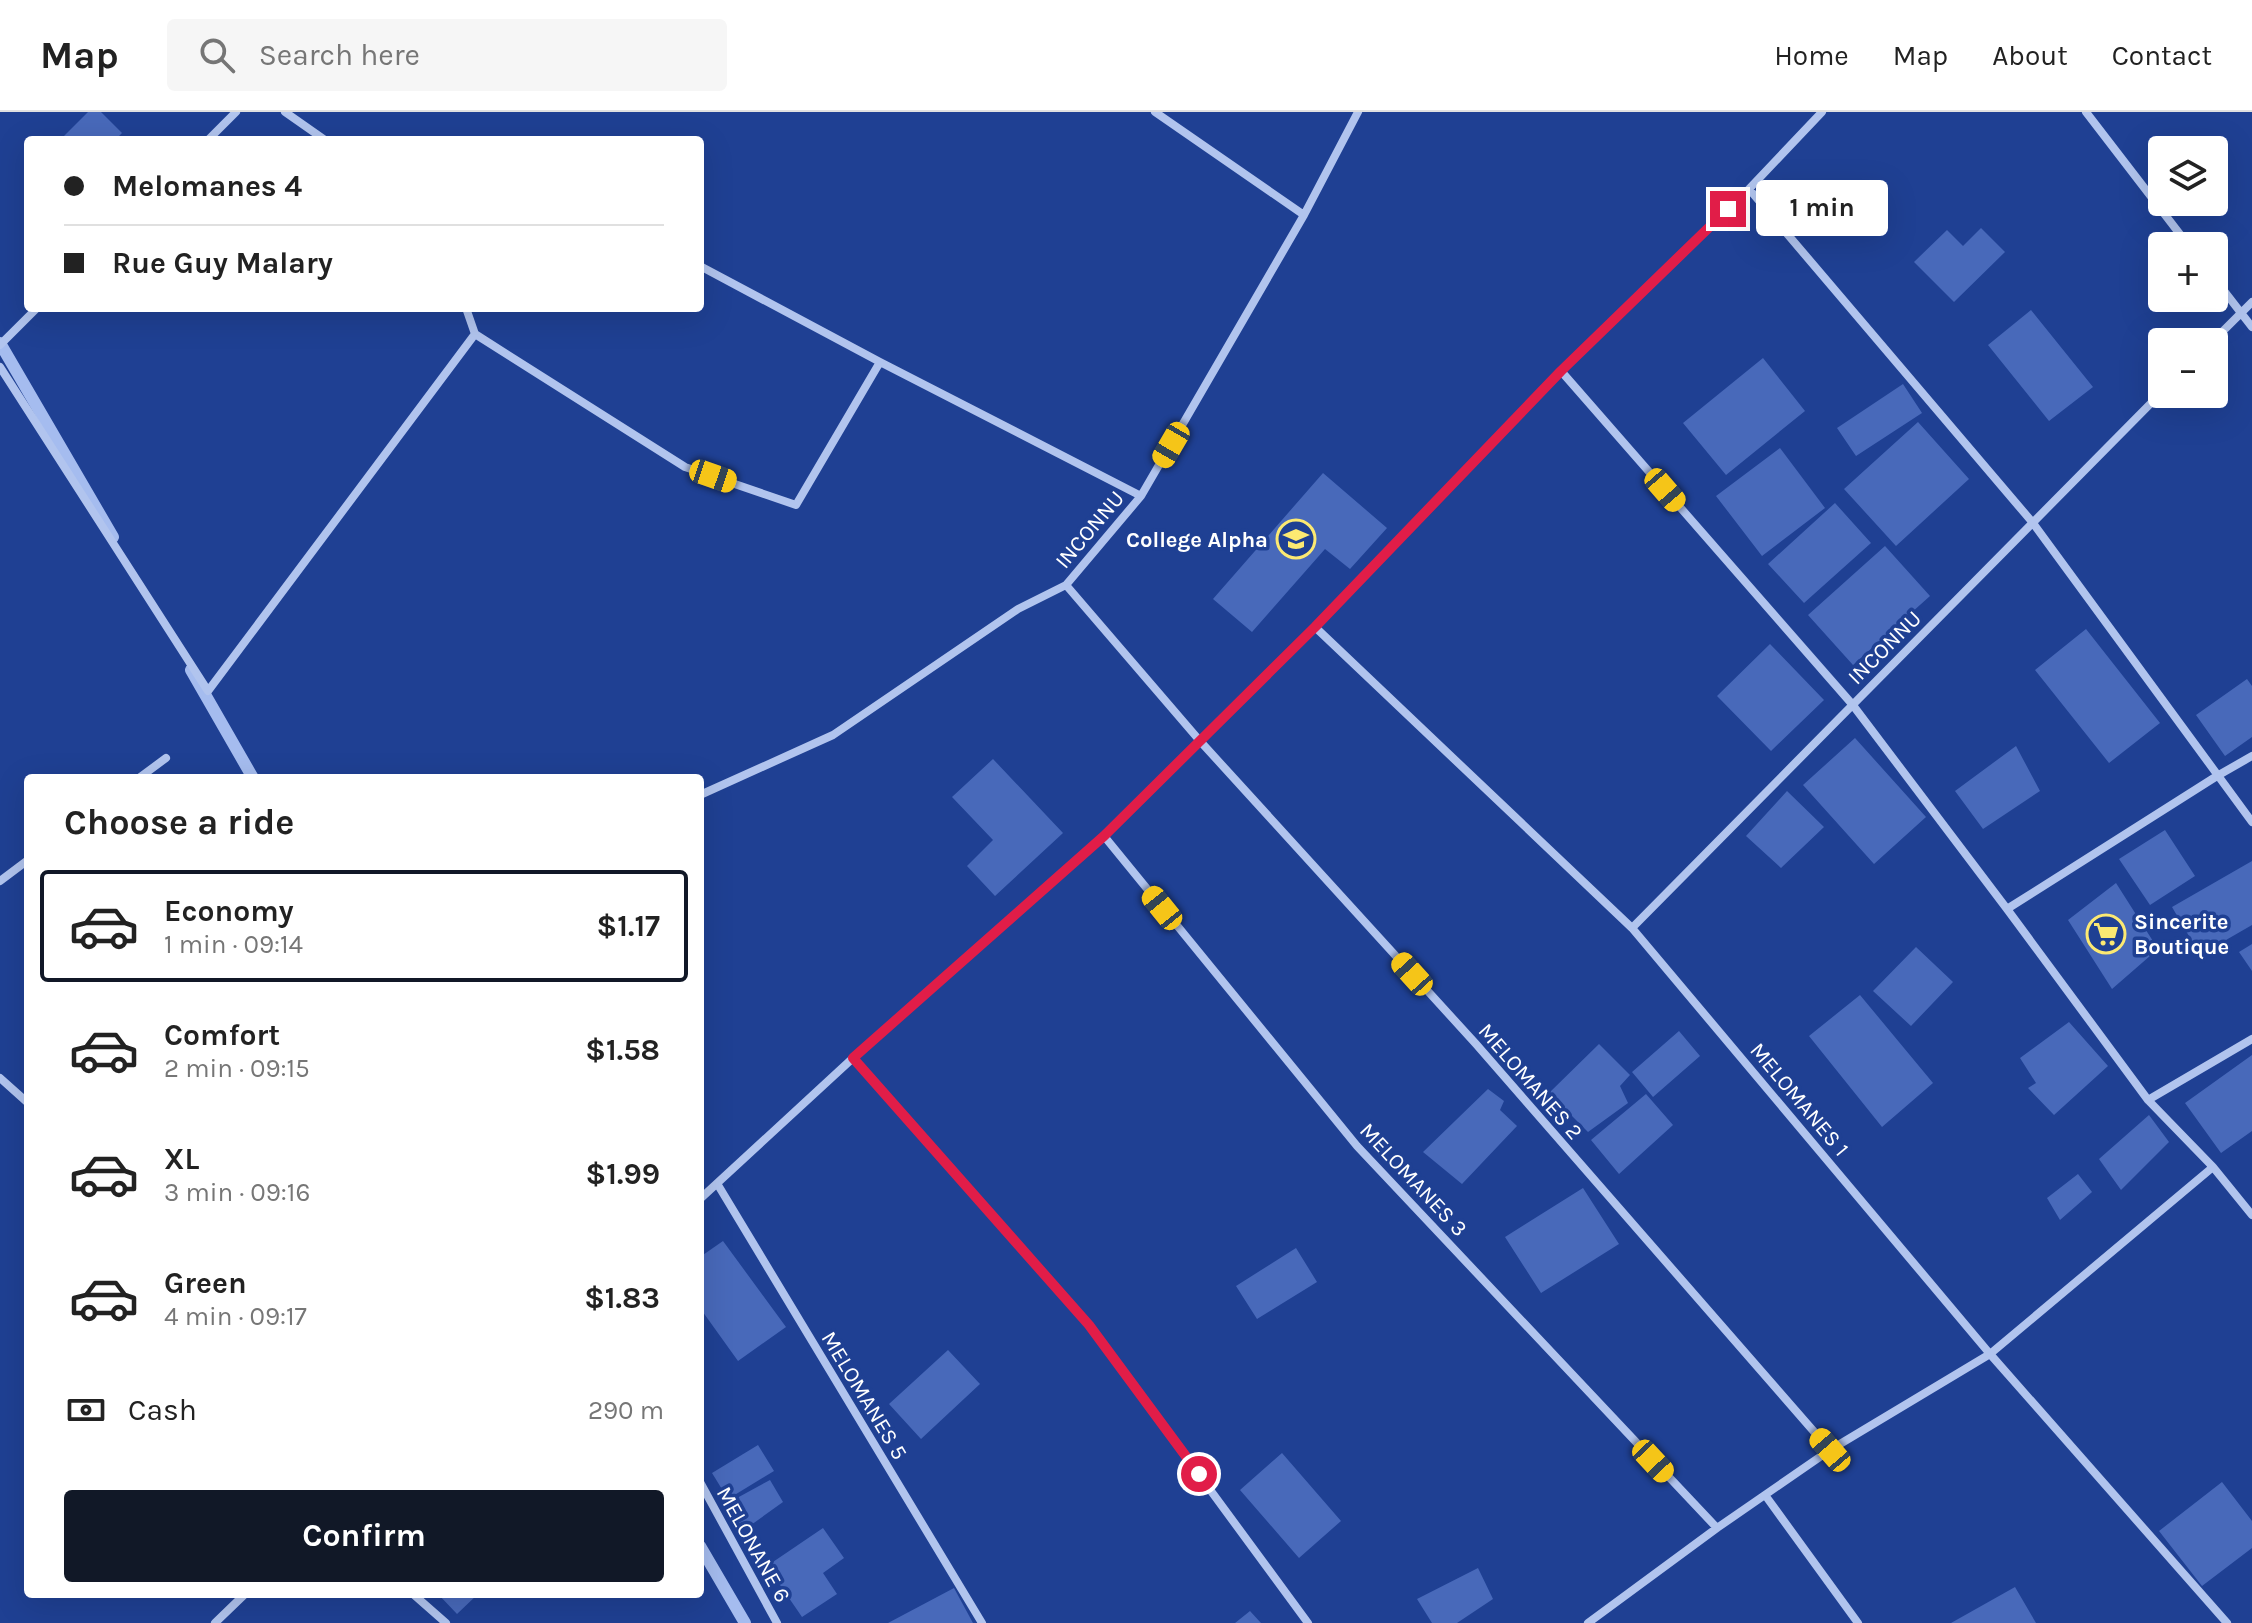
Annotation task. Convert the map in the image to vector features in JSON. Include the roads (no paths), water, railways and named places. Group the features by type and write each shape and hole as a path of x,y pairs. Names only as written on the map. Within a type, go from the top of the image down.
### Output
{"street":[{"path":"212,136 236,112"},
{"path":"285,112 319,136"},
{"path":"1155,112 1304,215"},
{"name":"INCONNU","path":"704,793 833,735 1018,609 1066,585 1141,496 1304,215 1358,112"},
{"path":"704,1196 853,1058 1104,836 1315,627 1561,371 1749,189 1822,112"},
{"path":"2086,112 2178,232"},
{"path":"1749,189 2033,523 2252,822"},
{"path":"704,268 1141,496"},
{"path":"2228,296 2252,327"},
{"path":"2226,328 2252,302"},
{"path":"0,345 33,312"},
{"path":"467,312 475,334 685,467 796,505 880,362"},
{"path":"0,367 208,691 475,334"},
{"path":"1561,371 1852,704 2148,1100 2213,1167 2252,1215"},
{"name":"INCONNU","path":"1632,928 2148,406"},
{"name":"MELOMANES 2","path":"1066,585 1200,741 1476,1044 1830,1450"},
{"name":"MELOMANES 1","path":"1315,627 1632,928 1990,1354 2227,1623"},
{"path":"2007,909 2252,756"},
{"path":"144,774 166,758"},
{"name":"MELOMANES 3","path":"1104,836 1357,1146 1717,1528"},
{"path":"0,881 24,863"},
{"path":"2148,1100 2252,1039"},
{"path":"853,1058 1089,1325 1308,1623"},
{"path":"0,1078 24,1099"},
{"path":"1588,1623 1830,1450 1990,1354 2213,1167"},
{"name":"MELOMANES 5","path":"718,1185 982,1623"},
{"name":"MELONANE 6","path":"704,1489 777,1623"},
{"path":"1765,1495 1858,1623"},
{"path":"215,1623 241,1598"},
{"path":"418,1598 446,1623"}],"waterway":[{"path":"0,343 113,537"},
{"path":"191,670 251,774"},
{"path":"704,1553 745,1623"}],"place":[{"name":"College Alpha","path":"1296,539"},
{"name":"Sincerite Boutique","path":"2106,934"}]}
